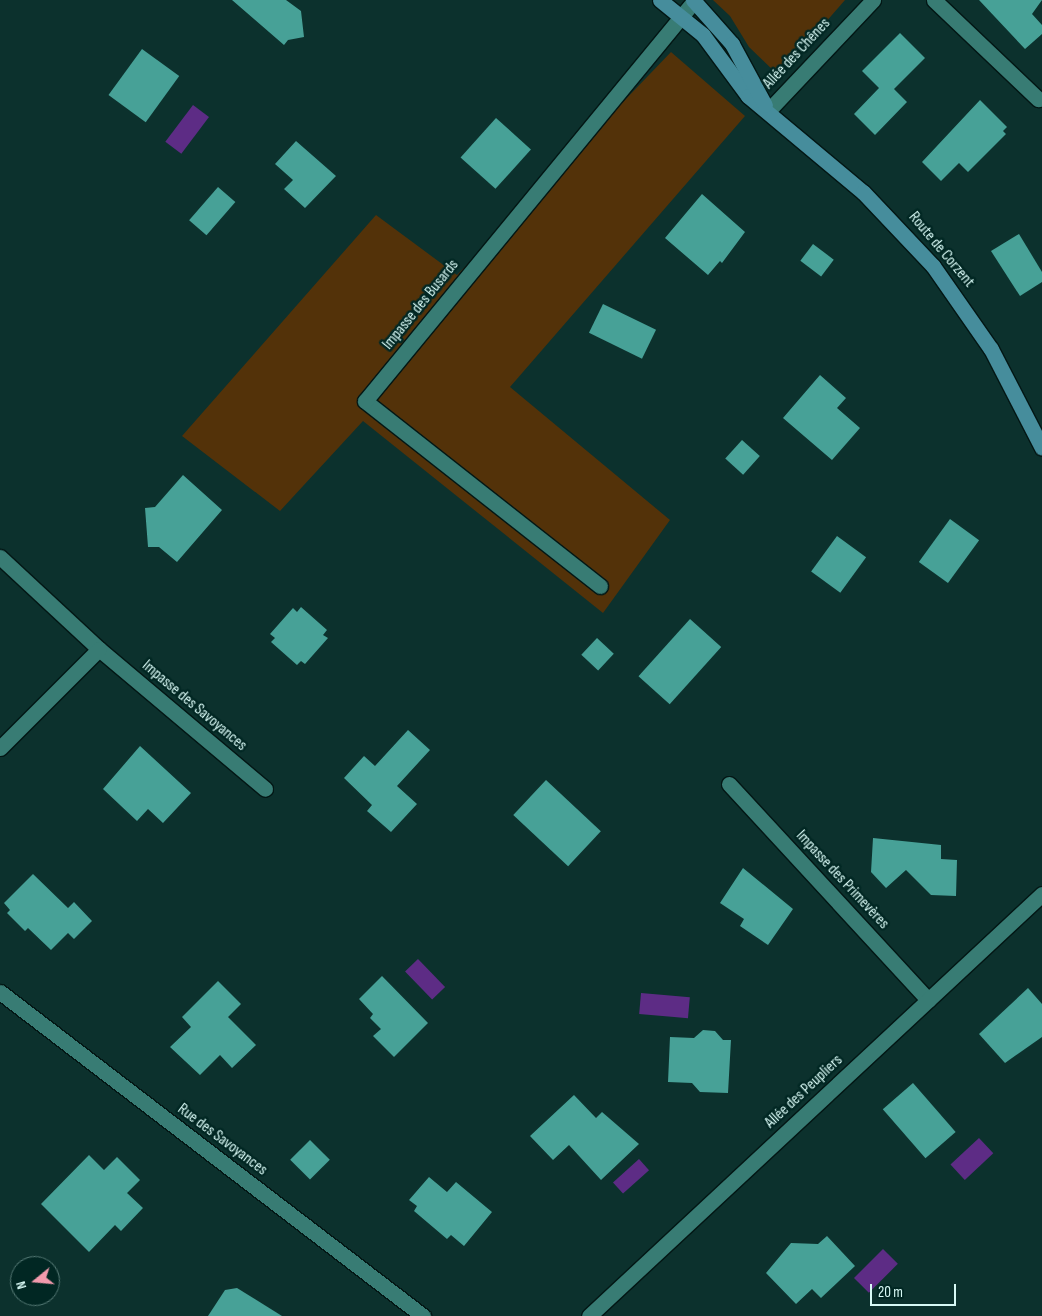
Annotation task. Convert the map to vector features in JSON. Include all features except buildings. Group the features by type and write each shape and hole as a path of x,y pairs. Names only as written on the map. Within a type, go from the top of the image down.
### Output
{"street":[{"name":"Route de Corzent","path":"660,0 703,35 741,89 863,192 933,266 991,349 1042,448"},
{"name":"Allée des Chênes","path":"768,111 873,0"},
{"path":"934,0 1038,100"},
{"name":"Route de Corzent","path":"693,1 732,44 768,111"},
{"name":"Impasse des Busards","path":"600,586 365,401 693,1"},
{"name":"Impasse des Savoyances","path":"0,557 99,649 265,789"},
{"path":"0,748 99,649"},
{"name":"Impasse des Primevères","path":"730,784 928,1000"},
{"name":"Allée des Peupliers","path":"589,1316 1042,894"},
{"name":"Rue des Savoyances","path":"0,992 423,1316"}],"shaded area":[{"path":"713,0 845,0 779,76 749,47 730,16"},
{"path":"671,52 745,116 510,387 670,520 603,613 363,421 280,511 182,436 376,215 457,275"},
{"path":"193,105 209,117 181,154 165,142"},
{"path":"418,959 445,987 432,1000 405,972"},
{"path":"641,993 690,997 688,1018 639,1014"},
{"path":"979,1138 993,1153 965,1180 950,1165"},
{"path":"639,1159 649,1170 623,1194 613,1182"},
{"path":"883,1249 898,1264 869,1293 854,1278"}]}
